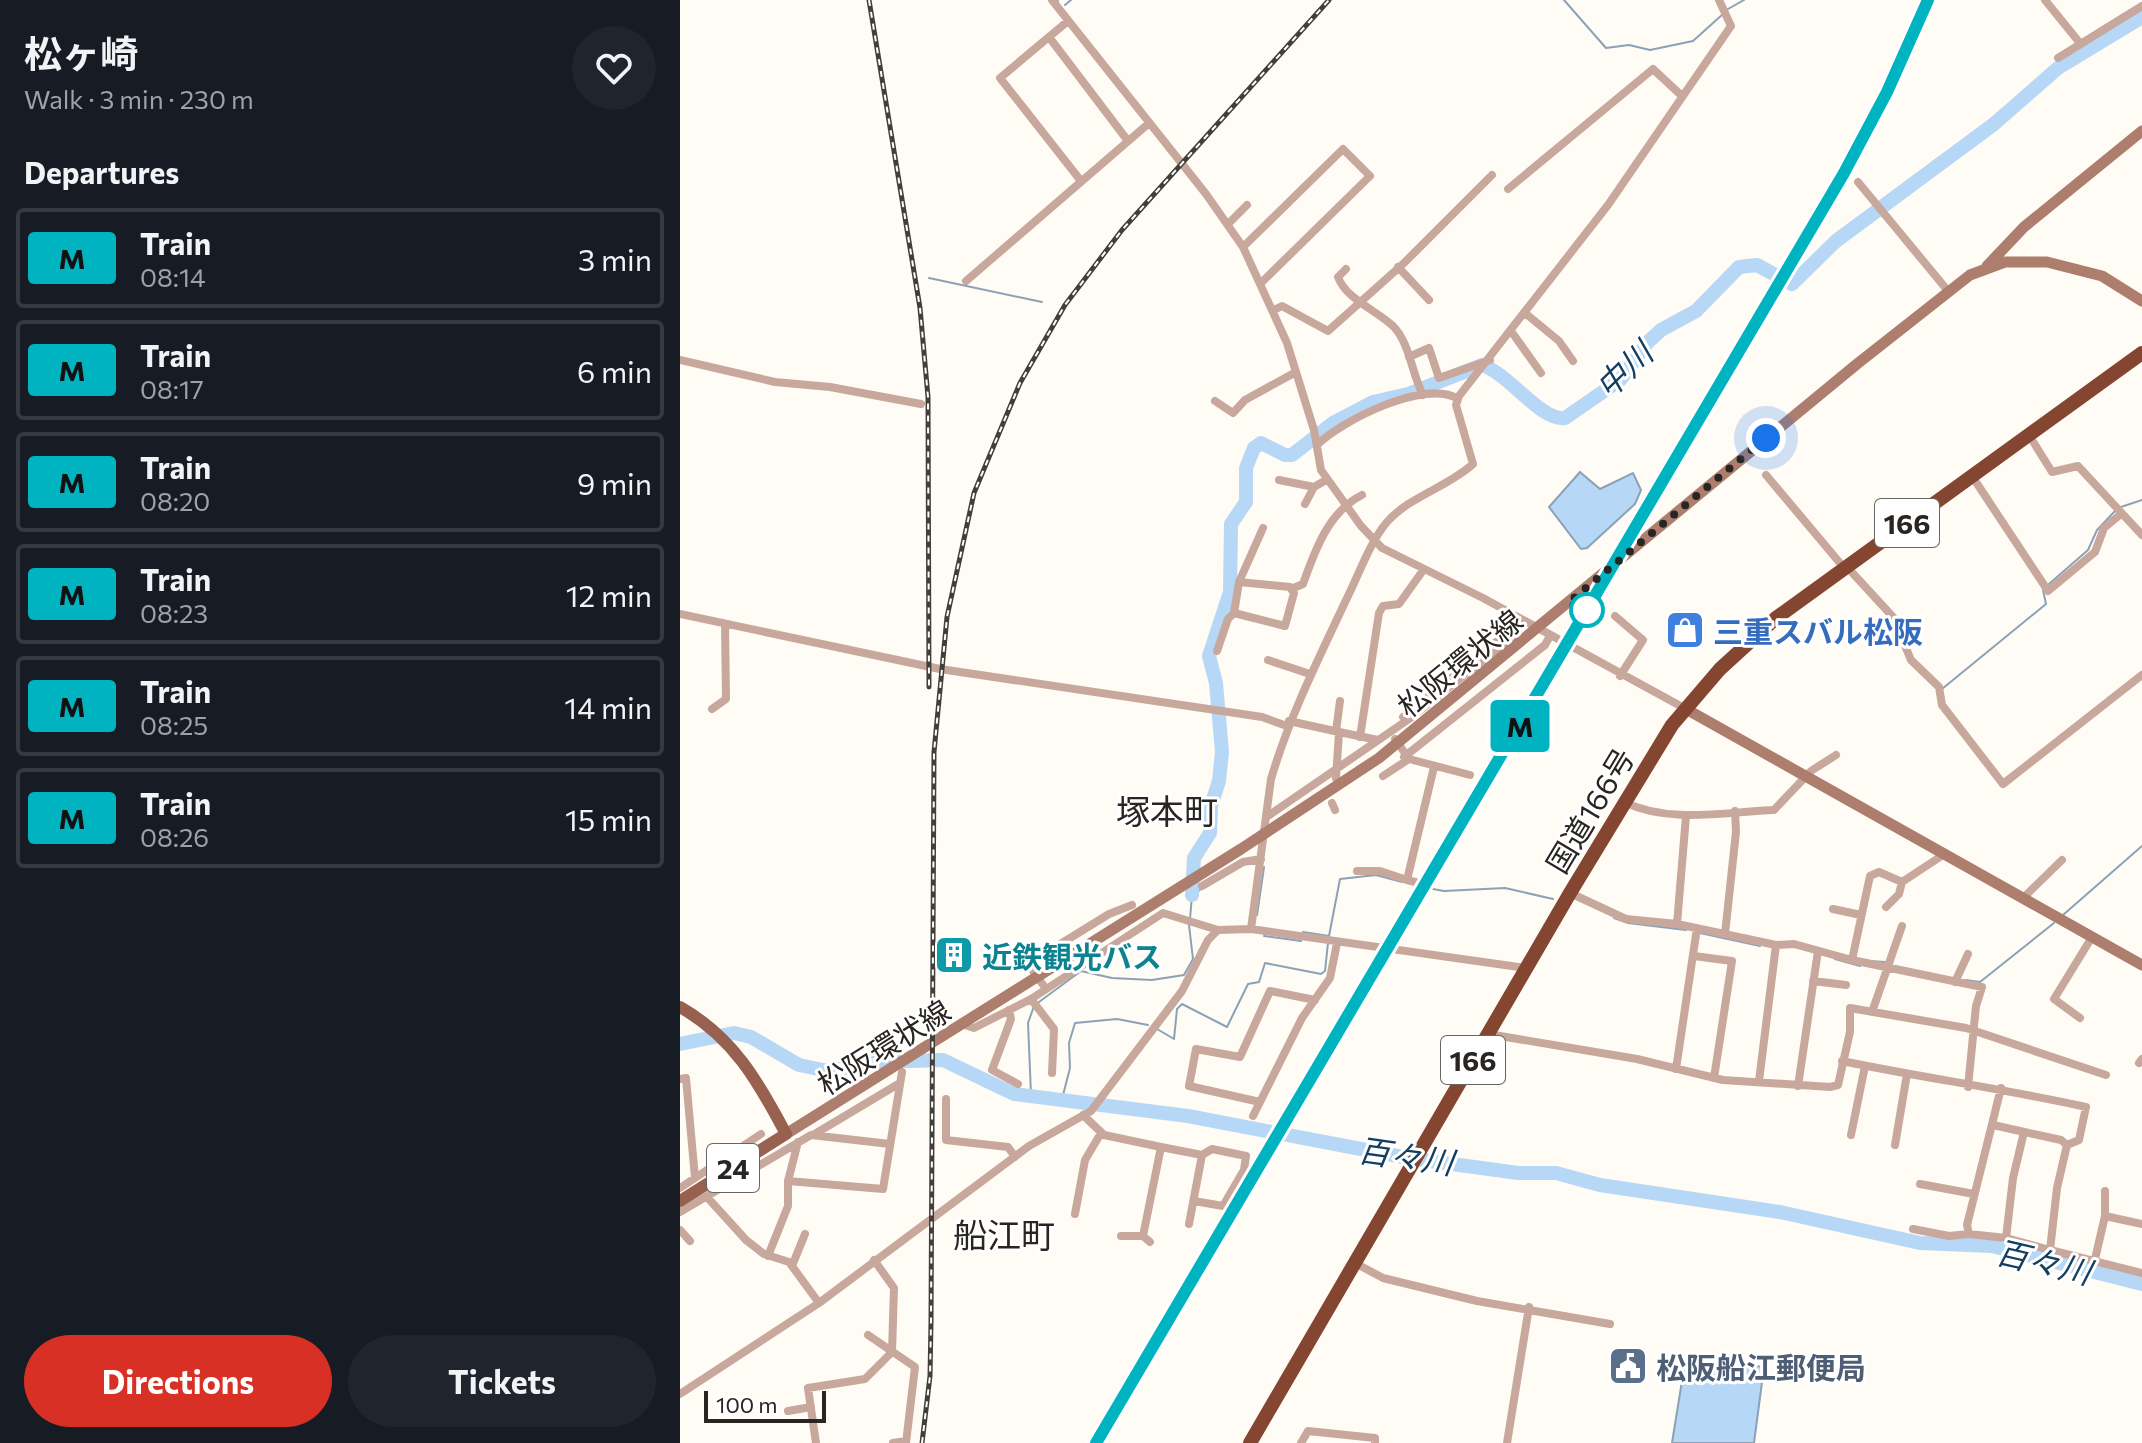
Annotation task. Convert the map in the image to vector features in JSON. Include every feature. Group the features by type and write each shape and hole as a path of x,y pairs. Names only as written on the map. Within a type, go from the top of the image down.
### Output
{"highway":[{"name":"国道166号","path":"1250,1443 1624,801 1656,748 1686,709 1720,669 1776,618 2142,353"}],"main road":[{"path":"1986,267 2024,227 2142,131"},
{"name":"松阪環状線","path":"786,1134 1379,758 1948,291 1986,267 2017,260 2069,266 2119,284 2142,301"},
{"path":"1686,709 2142,965"},
{"name":"24","path":"680,1007 724,1037 760,1085 786,1134 680,1201"}],"street":[{"path":"1052,0 1243,247 1274,310 1314,430 1326,480 1343,506 1376,542 1686,709"},
{"path":"2051,2 2079,42"},
{"path":"2058,58 2079,42 2142,6"},
{"path":"1251,929 1271,779 1288,724 1385,524 1401,510 1473,464 1456,405 1458,399 1608,205 1731,26 1723,7"},
{"path":"1068,21 1000,78 1081,181"},
{"path":"1049,37 1128,141"},
{"path":"1508,189 1653,69 1682,96"},
{"path":"966,281 1148,124"},
{"path":"1243,247 1343,149 1370,176 1261,283"},
{"path":"1274,310 1282,306 1297,311 1328,331 1492,175"},
{"path":"1858,182 1948,291"},
{"path":"1228,224 1247,205"},
{"path":"1398,267 1429,300"},
{"path":"1346,269 1338,277 1339,281 1354,298 1362,299 1392,325 1409,357 1423,395"},
{"path":"1525,313 1559,341 1573,361"},
{"path":"1511,331 1541,373"},
{"path":"1409,357 1429,348 1439,378 1487,364"},
{"path":"680,360 775,382 830,387 921,404"},
{"path":"1215,401 1233,413 1245,400 1296,372"},
{"path":"1317,443 1337,426 1374,407 1423,395 1452,395 1458,399"},
{"path":"2029,435 2052,472 2078,466 2142,535"},
{"path":"1766,475 1893,617 1911,660 1939,691 1942,705 2003,784 2142,675"},
{"path":"1972,476 2046,586 2095,552 2104,528 2118,510"},
{"path":"1279,480 1314,487"},
{"path":"1305,504 1314,487 1326,480"},
{"path":"1239,582 1291,589 1303,584 1319,541 1343,506 1362,495"},
{"path":"1217,651 1228,619 1234,613 1239,582 1263,528"},
{"path":"1360,737 1379,613 1383,606 1399,604 1424,569"},
{"path":"1234,613 1285,626 1294,593 1291,589"},
{"path":"680,614 940,669 1262,717 1338,731 1376,742"},
{"path":"1615,616 1643,640 1620,676"},
{"path":"1268,816 1337,774 1501,635 1523,620"},
{"path":"712,709 726,699 725,624"},
{"path":"1383,776 1545,645 1550,636"},
{"path":"1376,742 1508,640 1525,639"},
{"path":"1268,660 1310,674"},
{"path":"1337,774 1340,701"},
{"path":"1391,732 1406,758 1470,775"},
{"path":"1624,801 1637,808 1686,816 1774,810 1805,778 1836,755"},
{"path":"1407,880 1434,767"},
{"path":"1725,934 1736,832 1735,811"},
{"path":"1677,924 1686,816"},
{"path":"1886,907 1899,894 1902,882 1943,855"},
{"path":"1202,886 1243,862 1261,859"},
{"path":"2022,899 2062,860"},
{"path":"1357,871 1380,871 1419,883"},
{"path":"1861,962 1861,915 1870,876 1879,872 1902,882"},
{"path":"1570,893 1626,919 1677,924 1697,932 1725,934 1776,945 1794,944 1861,962 1888,964 1982,987 1968,1087"},
{"path":"1046,989 1028,964 1109,914 1132,905"},
{"path":"1833,909 1861,915"},
{"path":"962,1024 974,1028 1009,1010 1034,1003 1046,989 1163,913 1218,930 1251,929 1526,968"},
{"path":"1872,1012 1902,926"},
{"path":"680,1394 819,1303 1048,1133 1093,1109 1178,1005 1218,930"},
{"path":"1676,1069 1697,932"},
{"path":"2080,1018 2054,999 2092,937"},
{"path":"1253,1116 1333,971 1331,942"},
{"path":"1759,1081 1776,945"},
{"path":"1798,1086 1818,951"},
{"path":"1955,979 1968,954"},
{"path":"1694,956 1732,961 1714,1078"},
{"path":"1813,981 1846,985"},
{"path":"1260,1102 1189,1086 1196,1049 1240,1057 1270,991 1315,1000"},
{"path":"1034,1003 1054,1029 1052,1073"},
{"path":"1488,1034 1714,1078 1798,1086 1838,1085 1850,1032 1850,1008 1974,1030 2106,1075"},
{"path":"1009,1010 1011,1019 992,1070 1018,1084"},
{"path":"1842,1061 1968,1087 2001,1088 2086,1107 2079,1140 2067,1145"},
{"path":"1851,1135 1865,1066"},
{"path":"788,1181 883,1189 902,1072"},
{"path":"1895,1145 1907,1074"},
{"path":"680,1079 686,1078 695,1178"},
{"path":"680,1212 900,1083"},
{"path":"1969,1234 1967,1225 2001,1088"},
{"path":"946,1099 946,1140 1008,1147 1015,1157"},
{"path":"1083,1115 1101,1133 1202,1155 1212,1149 1246,1156 1244,1170 1223,1206 1194,1201"},
{"path":"1993,1125 2061,1140 2067,1145"},
{"path":"2006,1238 2013,1178 2024,1132"},
{"path":"1075,1214 1085,1160 1101,1133"},
{"path":"680,1188 761,1134"},
{"path":"813,1135 890,1144"},
{"path":"680,1142 692,1142"},
{"path":"768,1256 788,1206 788,1181 798,1142"},
{"path":"2050,1250 2057,1188 2067,1145"},
{"path":"1121,1236 1146,1239 1161,1147"},
{"path":"1189,1224 1202,1155"},
{"path":"1395,1221 1389,1218 1400,1198 1406,1173"},
{"path":"1920,1184 1974,1194"},
{"path":"2095,1259 2105,1216 2105,1191"},
{"path":"707,1197 732,1228 768,1256 783,1258 792,1266 819,1303"},
{"path":"2105,1216 2142,1224"},
{"path":"1913,1229 1949,1236 1969,1234 2006,1238 2142,1273"},
{"path":"680,1230 690,1241"},
{"path":"792,1266 805,1234"},
{"path":"816,1443 808,1388 865,1379 892,1352 894,1288 874,1260"},
{"path":"1355,1263 1383,1278 1477,1301 1529,1307 1610,1324"},
{"path":"1507,1443 1529,1307"},
{"path":"868,1335 915,1367 906,1442 893,1443"},
{"path":"788,1411 811,1407"},
{"path":"1301,1443 1308,1431 1375,1438 1375,1443"}],"water":[{"path":"1580,472 1600,489 1633,473 1641,490 1635,504 1587,548 1581,549 1549,507"},
{"path":"1686,1356 1764,1367 1754,1443 1672,1443"}],"waterway":[{"path":"1065,5 1071,0"},
{"path":"1564,0 1606,48 1629,45 1650,50 1693,41 1723,14"},
{"path":"1728,9 1744,0"},
{"name":"中川","path":"1192,895 1194,858 1210,833 1211,806 1219,781 1222,752 1216,683 1209,656 1230,592 1231,524 1246,502 1246,468 1254,448 1261,443 1285,455 1292,455 1333,423 1373,402 1408,394 1482,365 1504,378 1535,405 1555,417 1565,418 1620,380 1648,342 1661,330 1696,311 1739,267 1757,265 1792,284 1836,241 1994,124 2058,68 2142,17"},
{"path":"929,278 1042,302"},
{"path":"2121,507 2142,500"},
{"path":"2049,584 2088,550 2097,530 2116,510"},
{"path":"1942,689 2046,604 2043,590"},
{"path":"2063,915 2142,846"},
{"path":"1257,915 1264,867"},
{"path":"1303,932 1329,936 1340,879 1376,875 1402,882"},
{"path":"1416,886 1444,891 1505,888 1553,899"},
{"path":"1190,919 1192,895 1200,890"},
{"path":"1614,918 1628,923 1686,930"},
{"path":"1966,980 1980,982 2054,923"},
{"path":"1039,1002 1081,971 1112,978 1152,980 1184,975 1193,959 1189,925"},
{"path":"1700,933 1760,946"},
{"path":"1264,936 1301,941"},
{"path":"1157,1029 1174,1039 1177,1009 1182,1004 1227,1027 1248,984 1259,982 1265,963 1321,974 1325,971 1328,943"},
{"path":"1835,959 1860,966"},
{"path":"1869,961 1885,962"},
{"path":"1031,1094 1028,1023 1034,1006"},
{"path":"1062,1099 1070,1068 1069,1043 1075,1023 1117,1019 1148,1025"},
{"name":"百々川","path":"680,1044 734,1033 751,1037 799,1065 828,1071 875,1062 943,1060 1014,1094 1188,1116 1408,1158 1518,1173 1556,1173 1600,1185 1780,1212 1920,1243 1992,1246 2142,1284"}],"railway":[{"path":"869,0 920,308 928,397 929,687"},
{"path":"922,1443 930,1376 931,1322 934,752 947,617 974,493 1020,383 1065,305 1122,230 1329,0"},
{"path":"1101,1443 1849,176 1933,0"}],"train":[{"name":"M","path":"1096,1443 1844,173 1887,92 1928,0"}],"place":[{"name":"三重スバル松阪","path":"1685,630"},
{"name":"近鉄観光バス","path":"954,955"},
{"name":"松阪船江郵便局","path":"1628,1366"}],"district":[{"name":"塚本町","path":"1167,810"},
{"name":"船江町","path":"1004,1234"}],"route":[{"path":"1587,610 1568,603 1766,438"}]}
